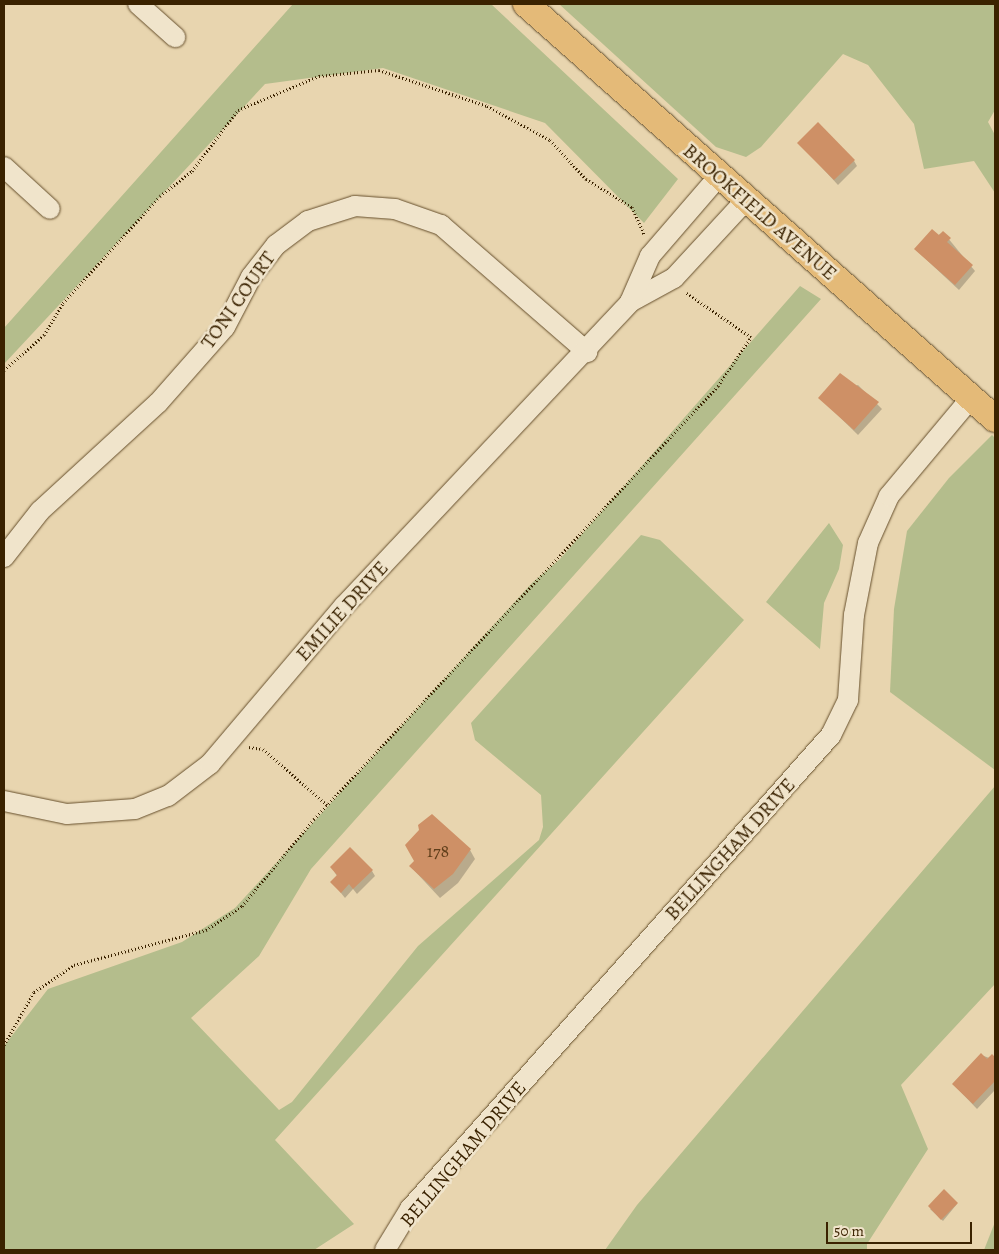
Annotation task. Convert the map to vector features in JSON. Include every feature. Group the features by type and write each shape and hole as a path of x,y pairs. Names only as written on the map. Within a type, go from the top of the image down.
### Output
{"main road":[{"name":"BROOKFIELD AVENUE","path":"526,4 995,419"}],"street":[{"path":"138,4 175,37"},
{"path":"4,167 50,209"},
{"name":"EMILIE DRIVE","path":"630,302 652,241 719,176"},
{"name":"EMILIE DRIVE","path":"4,801 68,814 135,809 168,796 210,764 344,606 587,352 630,302 684,267 746,200"},
{"name":"TONI COURT","path":"4,557 40,511 158,403 225,327 251,277 276,245 308,222 355,206 395,209 441,225 587,352"},
{"path":"652,241 684,267"},
{"name":"BELLINGHAM DRIVE","path":"385,1250 410,1209 831,735 848,700 854,615 868,543 889,496 971,398"}],"path":[{"path":"4,370 44,335 63,303 160,196 192,171 238,110 319,76 379,70 487,106 550,140 586,179 632,207 652,241"},
{"path":"4,1045 34,992 74,965 206,930 242,906 327,805 718,386 752,337 682,290"},
{"path":"263,749 327,805"}],"green space":[{"path":"293,4 491,4 678,179 644,223 545,123 383,68 265,84 4,364 4,328"},
{"path":"559,4 995,4 995,110 988,122 995,135 995,193 974,161 924,169 914,124 868,65 843,54 761,147 746,157 716,147"},
{"path":"800,286 821,299 311,869 259,956 191,1018 279,1110 292,1102 418,946 539,840 543,827 541,795 475,740 471,723 641,535 660,540 744,620 275,1140 354,1224 314,1250 4,1250 4,1046 48,989 182,942 235,908 532,583 560,559"},
{"path":"992,435 995,438 995,770 890,692 894,609 907,531 949,478"},
{"path":"829,523 843,545 839,569 824,603 820,649 766,602"},
{"path":"995,786 995,984 901,1085 928,1149 867,1244 867,1250 605,1250 637,1205"},
{"path":"995,1222 995,1250 984,1250"}],"building":[{"path":"818,122 855,160 834,180 797,143"},
{"path":"932,229 939,235 943,231 951,238 947,242 973,265 955,285 914,249"},
{"path":"840,373 879,402 854,430 818,398"},
{"path":"432,814 471,849 453,874 434,889 409,866 414,861 405,845 419,830 418,825"},
{"path":"350,847 373,870 353,889 349,884 341,893 330,882 337,875 330,867"},
{"path":"981,1053 987,1059 992,1054 995,1057 995,1081 973,1104 952,1084"},
{"path":"944,1189 958,1203 941,1220 928,1206"}]}
